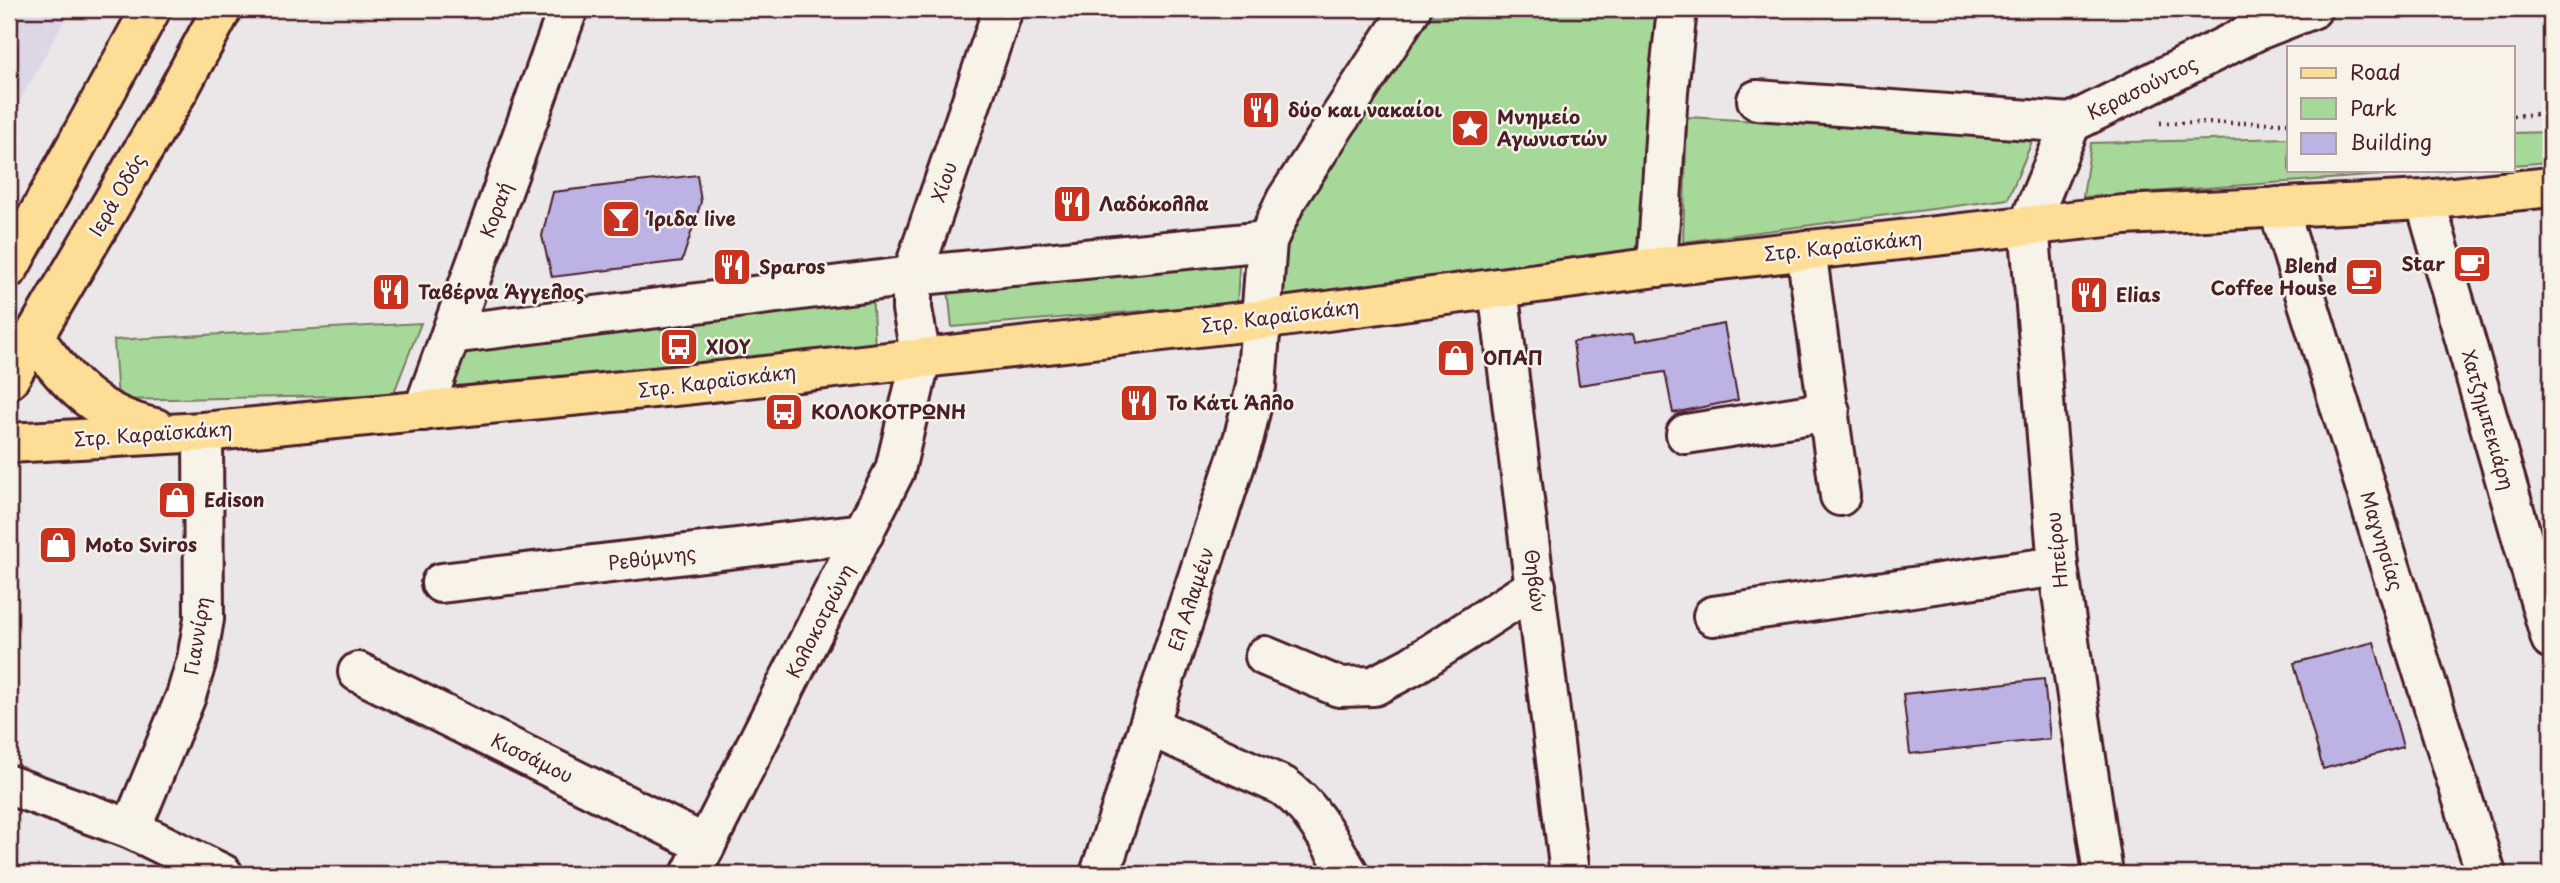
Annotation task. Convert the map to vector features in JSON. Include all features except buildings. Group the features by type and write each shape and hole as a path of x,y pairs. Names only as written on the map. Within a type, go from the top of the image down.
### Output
{"main road":[{"path":"9,268 151,9"},
{"name":"Ιερά Οδός","path":"9,379 179,89 222,9"},
{"name":"Στρ. Καραϊσκάκη","path":"9,443 203,432 684,385 1260,320 1657,267 2029,224 2170,211 2425,200 2551,187"},
{"path":"34,338 58,371 81,394 108,412 138,424 170,431 203,432"}],"street":[{"name":"Κοραή","path":"423,411 568,9"},
{"name":"Χίου","path":"921,358 912,309 912,276 1003,9"},
{"name":"Ελ Αλαμέιν","path":"1100,874 1244,437 1256,386 1267,241 1286,200 1410,9"},
{"path":"1657,267 1668,91 1678,9"},
{"name":"Κερασούντος","path":"2029,224 2071,123 2253,20 2312,9"},
{"path":"1758,100 2071,123"},
{"name":"Χατζημπεκιάρη","path":"2425,200 2551,639"},
{"name":"Μαγνησίας","path":"2278,207 2486,874"},
{"name":"Ηπείρου","path":"2029,224 2057,566 2103,874"},
{"path":"451,334 912,276 1267,241"},
{"path":"1806,250 1840,496"},
{"name":"Θηβών","path":"1498,288 1570,874"},
{"name":"Κολοκοτρώνη","path":"701,865 895,470 921,358"},
{"path":"1686,434 1830,411"},
{"name":"Γιαννίρη","path":"131,829 186,696 197,659 204,619 203,432"},
{"name":"Ρεθύμνης","path":"441,583 864,533"},
{"path":"1713,616 2057,566"},
{"path":"1265,656 1339,687 1374,686 1412,666 1535,586"},
{"name":"Κισσάμου","path":"358,672 701,865"},
{"path":"1149,726 1283,786 1298,797 1313,812 1349,874"},
{"path":"9,785 131,829 223,874"}],"path":[{"path":"2514,116 2551,113"},
{"path":"2153,123 2287,124"}],"shaded area":[{"path":"9,9 71,9 9,120"}],"green space":[{"path":"1661,9 1644,256 1278,304 1273,243 1424,16"},
{"path":"1687,117 2034,137 2008,199 1683,242"},
{"path":"2551,132 2551,162 2514,165 2514,133"},
{"path":"2287,138 2287,172 2423,172 2083,197 2091,143"},
{"path":"1240,251 1237,303 952,327 947,280"},
{"path":"872,289 875,347 433,394 454,338"},
{"path":"421,323 393,395 118,400 114,340"}],"place":[{"name":"δύο και νακαίοι","path":"1261,110"},
{"name":"Μνημείο Αγωνιστών","path":"1470,128"},
{"name":"Λαδόκολλα","path":"1072,204"},
{"name":"Ίριδα live","path":"621,219"},
{"name":"Star","path":"2472,264"},
{"name":"Sparos","path":"732,267"},
{"name":"Blend Coffee House","path":"2364,277"},
{"name":"Ταβέρνα Άγγελος","path":"391,292"},
{"name":"Elias","path":"2089,295"},
{"name":"ΧΙΟΥ","path":"679,347"},
{"name":"ΟΠΑΠ","path":"1456,358"},
{"name":"Το Κάτι Άλλο","path":"1139,403"},
{"name":"ΚΟΛΟΚΟΤΡΏΝΗ","path":"784,412"},
{"name":"Edison","path":"177,500"},
{"name":"Moto Sviros","path":"58,545"}]}
